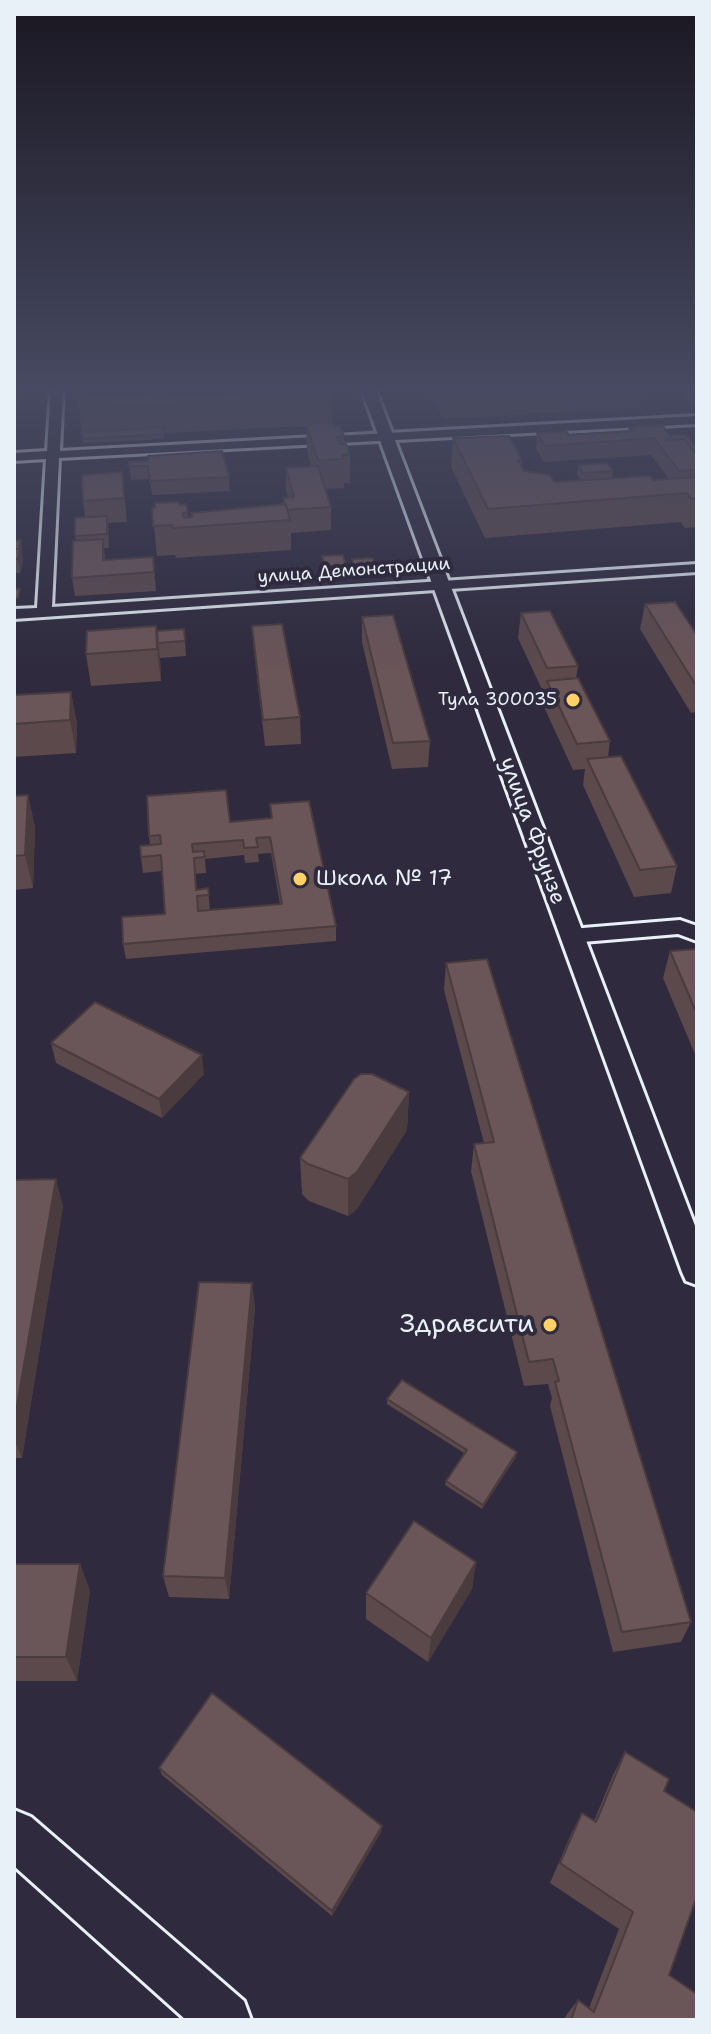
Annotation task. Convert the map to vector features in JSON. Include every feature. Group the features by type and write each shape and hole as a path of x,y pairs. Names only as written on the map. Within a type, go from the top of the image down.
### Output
{"main road":[{"path":"14,1834 225,2020"}],"street":[{"path":"44,612 53,483"},
{"name":"улица Фрунзе","path":"402,483 697,1272"},
{"name":"улица Демонстрации","path":"15,615 697,568"},
{"path":"571,936 680,927 697,934"}],"building":[{"path":"82,483 123,483 124,498 83,501"},
{"path":"290,483 323,483 331,507 287,510 283,498 294,497"},
{"path":"475,483 697,483 697,498 691,499 687,493 488,509"},
{"path":"179,502 179,505 186,504 188,512 183,513 184,518 192,517 191,513 286,504 290,520 173,528 172,525 153,526 152,508 155,508 155,503"},
{"path":"107,516 107,534 75,536 75,518"},
{"path":"103,539 103,560 153,557 154,572 72,578 73,541"},
{"path":"21,540 19,549 14,549 14,541"},
{"path":"14,549 20,549 18,559 14,559"},
{"path":"343,555 346,567 325,568 322,556"},
{"path":"373,558 374,564 354,565 352,559"},
{"path":"14,589 20,589 18,598 14,598"},
{"path":"675,602 697,635 697,687 645,604"},
{"path":"550,611 578,666 547,668 521,613"},
{"path":"393,615 430,741 393,743 362,617"},
{"path":"282,624 300,717 263,720 252,626"},
{"path":"156,626 157,649 86,654 87,631"},
{"path":"184,629 185,641 158,643 157,631"},
{"path":"578,678 610,741 577,744 547,681"},
{"path":"71,692 70,720 14,724 14,695"},
{"path":"621,756 677,866 640,870 587,759"},
{"name":"Школа № 17","path":"226,790 230,822 272,818 270,804 309,801 336,926 123,944 122,917 165,914 161,855 141,857 140,846 161,844 160,835 149,836 147,796","holes":["270,837 282,904 198,911 197,896 209,895 208,888 196,890 194,858 205,857 204,851 193,852 192,844 243,840 244,848 258,847 256,838"]},
{"path":"28,795 25,855 14,856 14,796"},
{"path":"697,949 697,1014 670,951"},
{"path":"487,959 691,1622 622,1632 555,1382 559,1381 553,1359 529,1362 474,1144 494,1142 446,963"},
{"path":"95,1002 202,1055 159,1099 51,1043"},
{"path":"361,1074 372,1074 409,1092 357,1172 348,1179 300,1158 354,1079"},
{"path":"56,1179 14,1423 14,1180"},
{"path":"199,1282 252,1283 225,1578 163,1576"},
{"path":"402,1380 517,1452 483,1505 446,1481 467,1450 387,1399"},
{"path":"414,1521 476,1562 431,1638 366,1593"},
{"path":"14,1564 80,1564 66,1657 14,1657"},
{"path":"212,1693 382,1826 332,1911 159,1768"},
{"path":"625,1752 669,1779 664,1791 697,1812 697,1896 669,1975 697,1994 697,2020 571,2020 578,2000 594,2012 633,1912 560,1863 582,1813 596,1822"}],"place":[{"name":"Тула 300035","path":"573,700"},
{"name":"Школа № 17","path":"300,879"},
{"name":"Здравсити","path":"550,1325"}]}
